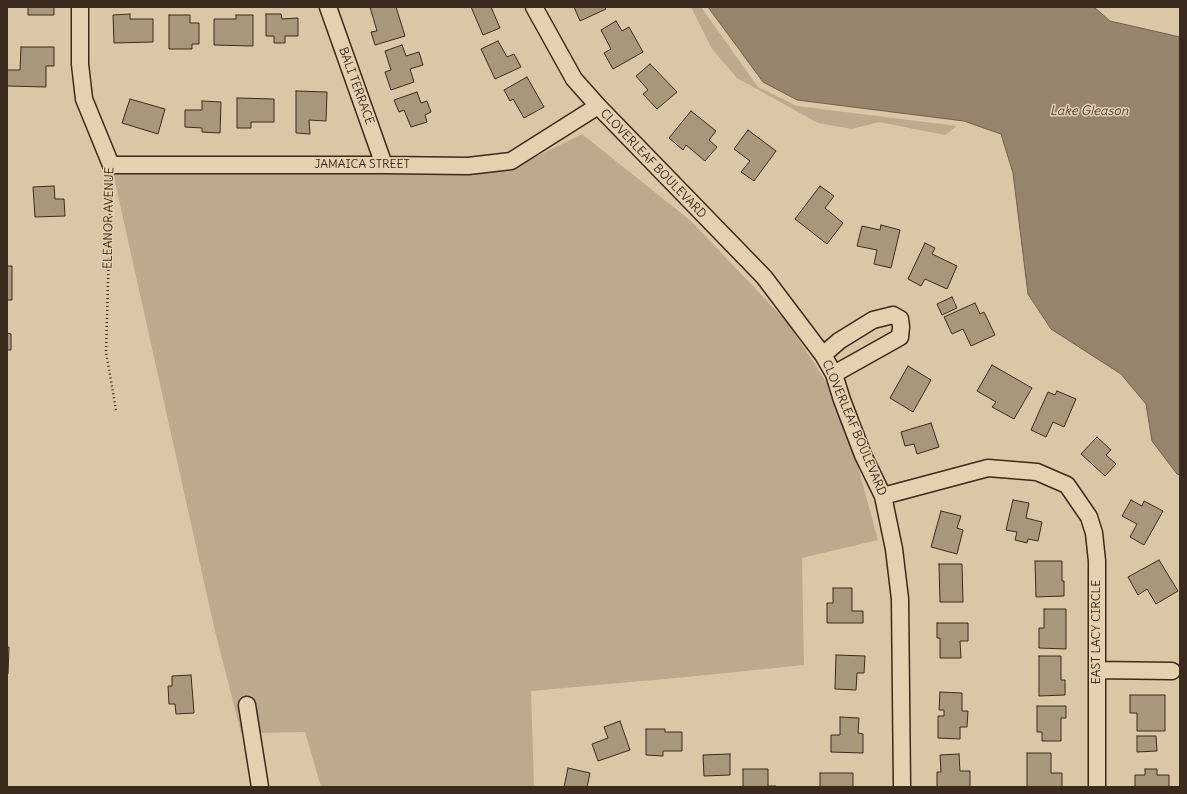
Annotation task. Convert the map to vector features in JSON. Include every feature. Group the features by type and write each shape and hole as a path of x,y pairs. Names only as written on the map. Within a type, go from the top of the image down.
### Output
{"street":[{"name":"ELEANOR AVENUE","path":"80,7 80,64 84,99 112,166"},
{"name":"BALI TERRACE","path":"328,7 384,165"},
{"name":"CLOVERLEAF BOULEVARD","path":"534,7 574,79 598,106 764,277 823,355 834,374 842,400 864,455 883,496 894,549 900,599 902,787"},
{"name":"JAMAICA STREET","path":"112,166 468,166 511,161 598,106"},
{"path":"823,355 839,341 873,320 893,315 900,319 900,337 834,374"},
{"name":"EAST LACY CIRCLE","path":"883,496 988,468 1037,472 1067,485 1089,516 1094,533 1097,561 1097,787"},
{"path":"1097,670 1172,672"},
{"path":"247,705 260,787"}],"path":[{"name":"ELEANOR AVENUE","path":"112,166 106,352 116,410"}],"shaded area":[{"path":"691,7 701,7 758,87 797,106 957,126 945,135 879,122 852,129 818,123 737,78 712,49"},
{"path":"582,134 691,221 787,322 831,389 850,438 878,540 802,558 804,665 531,691 534,787 321,787 305,732 258,733 252,696 239,699 245,733 241,733 214,627 113,173 380,173 381,175 386,173 527,161"}],"water":[{"name":"Lake Gleason","path":"708,7 1094,7 1110,21 1180,37 1180,475 1177,474 1152,441 1146,404 1121,374 1051,329 1028,294 1013,173 1001,134 964,121 797,100 763,82"}],"building":[{"path":"28,7 54,7 54,15 28,15"},
{"path":"370,7 396,7 405,36 375,45 371,32 377,31"},
{"path":"471,7 491,7 500,28 483,35"},
{"path":"574,7 604,7 606,9 580,21"},
{"path":"130,14 130,19 153,19 153,42 114,43 113,15"},
{"path":"266,14 281,14 282,19 298,18 298,36 285,36 285,43 274,43 274,36 266,36"},
{"path":"169,15 190,15 190,23 199,23 199,44 192,44 192,49 169,49"},
{"path":"236,15 253,15 253,46 214,45 214,19 236,19"},
{"path":"616,21 622,31 629,27 643,52 613,69 604,53 611,49 601,30"},
{"path":"498,41 507,57 514,54 521,67 495,79 481,49"},
{"path":"402,45 406,56 419,52 423,65 410,69 414,82 391,90 385,72 391,70 385,51"},
{"path":"21,47 54,47 54,66 46,66 46,87 7,86 7,70 20,70"},
{"path":"650,64 677,92 657,109 643,94 648,90 636,76"},
{"path":"527,77 544,107 524,118 513,99 510,101 504,90"},
{"path":"296,91 327,92 326,121 309,120 310,134 296,133"},
{"path":"417,92 421,103 427,101 431,112 425,115 427,122 411,127 404,110 399,112 394,100"},
{"path":"237,98 274,99 274,122 251,122 251,128 237,128"},
{"path":"130,99 165,109 158,134 122,123"},
{"path":"202,101 221,102 220,133 202,132 202,128 185,127 185,110 202,110"},
{"path":"691,111 716,131 709,140 717,147 705,161 686,145 683,150 669,138"},
{"path":"748,130 776,151 754,181 741,172 750,161 734,149"},
{"path":"54,186 55,199 64,199 65,216 35,217 33,187"},
{"path":"820,186 834,196 825,208 843,223 827,244 795,219"},
{"path":"881,225 900,230 891,268 874,264 877,250 857,246 862,226 880,230"},
{"path":"925,243 935,248 932,254 957,266 947,289 925,279 921,286 908,279"},
{"path":"7,266 12,266 12,300 7,300"},
{"path":"952,297 957,308 942,315 937,304"},
{"path":"975,303 980,314 984,312 995,335 971,346 963,329 952,334 944,317"},
{"path":"7,333 11,334 11,350 7,350"},
{"path":"992,365 1032,388 1014,419 992,407 996,402 977,391"},
{"path":"908,366 931,380 913,412 890,398"},
{"path":"1057,391 1076,399 1064,427 1053,422 1046,437 1031,430 1048,392 1055,395"},
{"path":"931,423 939,447 917,454 914,444 905,446 901,432"},
{"path":"1097,437 1111,450 1106,455 1116,464 1105,476 1081,454"},
{"path":"1013,500 1029,503 1026,518 1042,522 1038,541 1028,539 1027,543 1015,540 1017,532 1006,530"},
{"path":"1131,500 1142,506 1144,501 1163,511 1144,545 1130,537 1137,524 1122,516"},
{"path":"941,511 961,516 957,528 963,530 957,554 931,547"},
{"path":"1159,560 1178,591 1156,604 1147,589 1138,595 1128,577"},
{"path":"1035,561 1062,561 1064,596 1036,597"},
{"path":"939,564 962,564 963,602 940,602"},
{"path":"833,588 852,588 852,611 863,611 863,623 827,623 827,603 833,603"},
{"path":"1044,609 1066,609 1066,649 1039,648 1039,628 1044,628"},
{"path":"937,623 968,623 968,641 960,641 961,658 940,658 940,638 937,638"},
{"path":"7,647 9,647 8,674 7,674"},
{"path":"836,655 865,656 864,673 857,673 856,690 835,689"},
{"path":"1039,656 1061,656 1061,680 1065,680 1065,695 1039,696"},
{"path":"191,675 194,713 176,714 175,704 169,704 168,686 172,686 172,676"},
{"path":"940,692 962,693 962,711 968,711 967,727 960,727 960,739 938,738 938,716 944,716 944,710 939,710"},
{"path":"1130,695 1165,695 1165,731 1137,731 1137,713 1130,713"},
{"path":"1037,706 1066,706 1066,718 1061,718 1061,741 1042,741 1042,732 1037,732"},
{"path":"840,717 859,718 858,733 863,734 863,753 831,752 831,735 840,735"},
{"path":"620,721 630,750 598,761 592,744 608,738 604,727"},
{"path":"646,729 665,729 665,732 682,732 682,751 663,751 663,756 646,755"},
{"path":"1137,736 1156,736 1157,751 1137,752"},
{"path":"1027,753 1051,753 1051,773 1062,773 1062,787 1027,787"},
{"path":"730,754 730,775 704,776 703,755"},
{"path":"959,754 960,771 970,771 970,787 937,787 937,772 941,772 940,755"},
{"path":"568,768 590,773 587,787 564,787"},
{"path":"743,769 768,769 768,786 776,787 743,787"},
{"path":"1145,769 1157,769 1157,775 1169,775 1169,787 1135,787 1135,775 1145,775"},
{"path":"820,773 853,773 853,787 820,787"}]}
